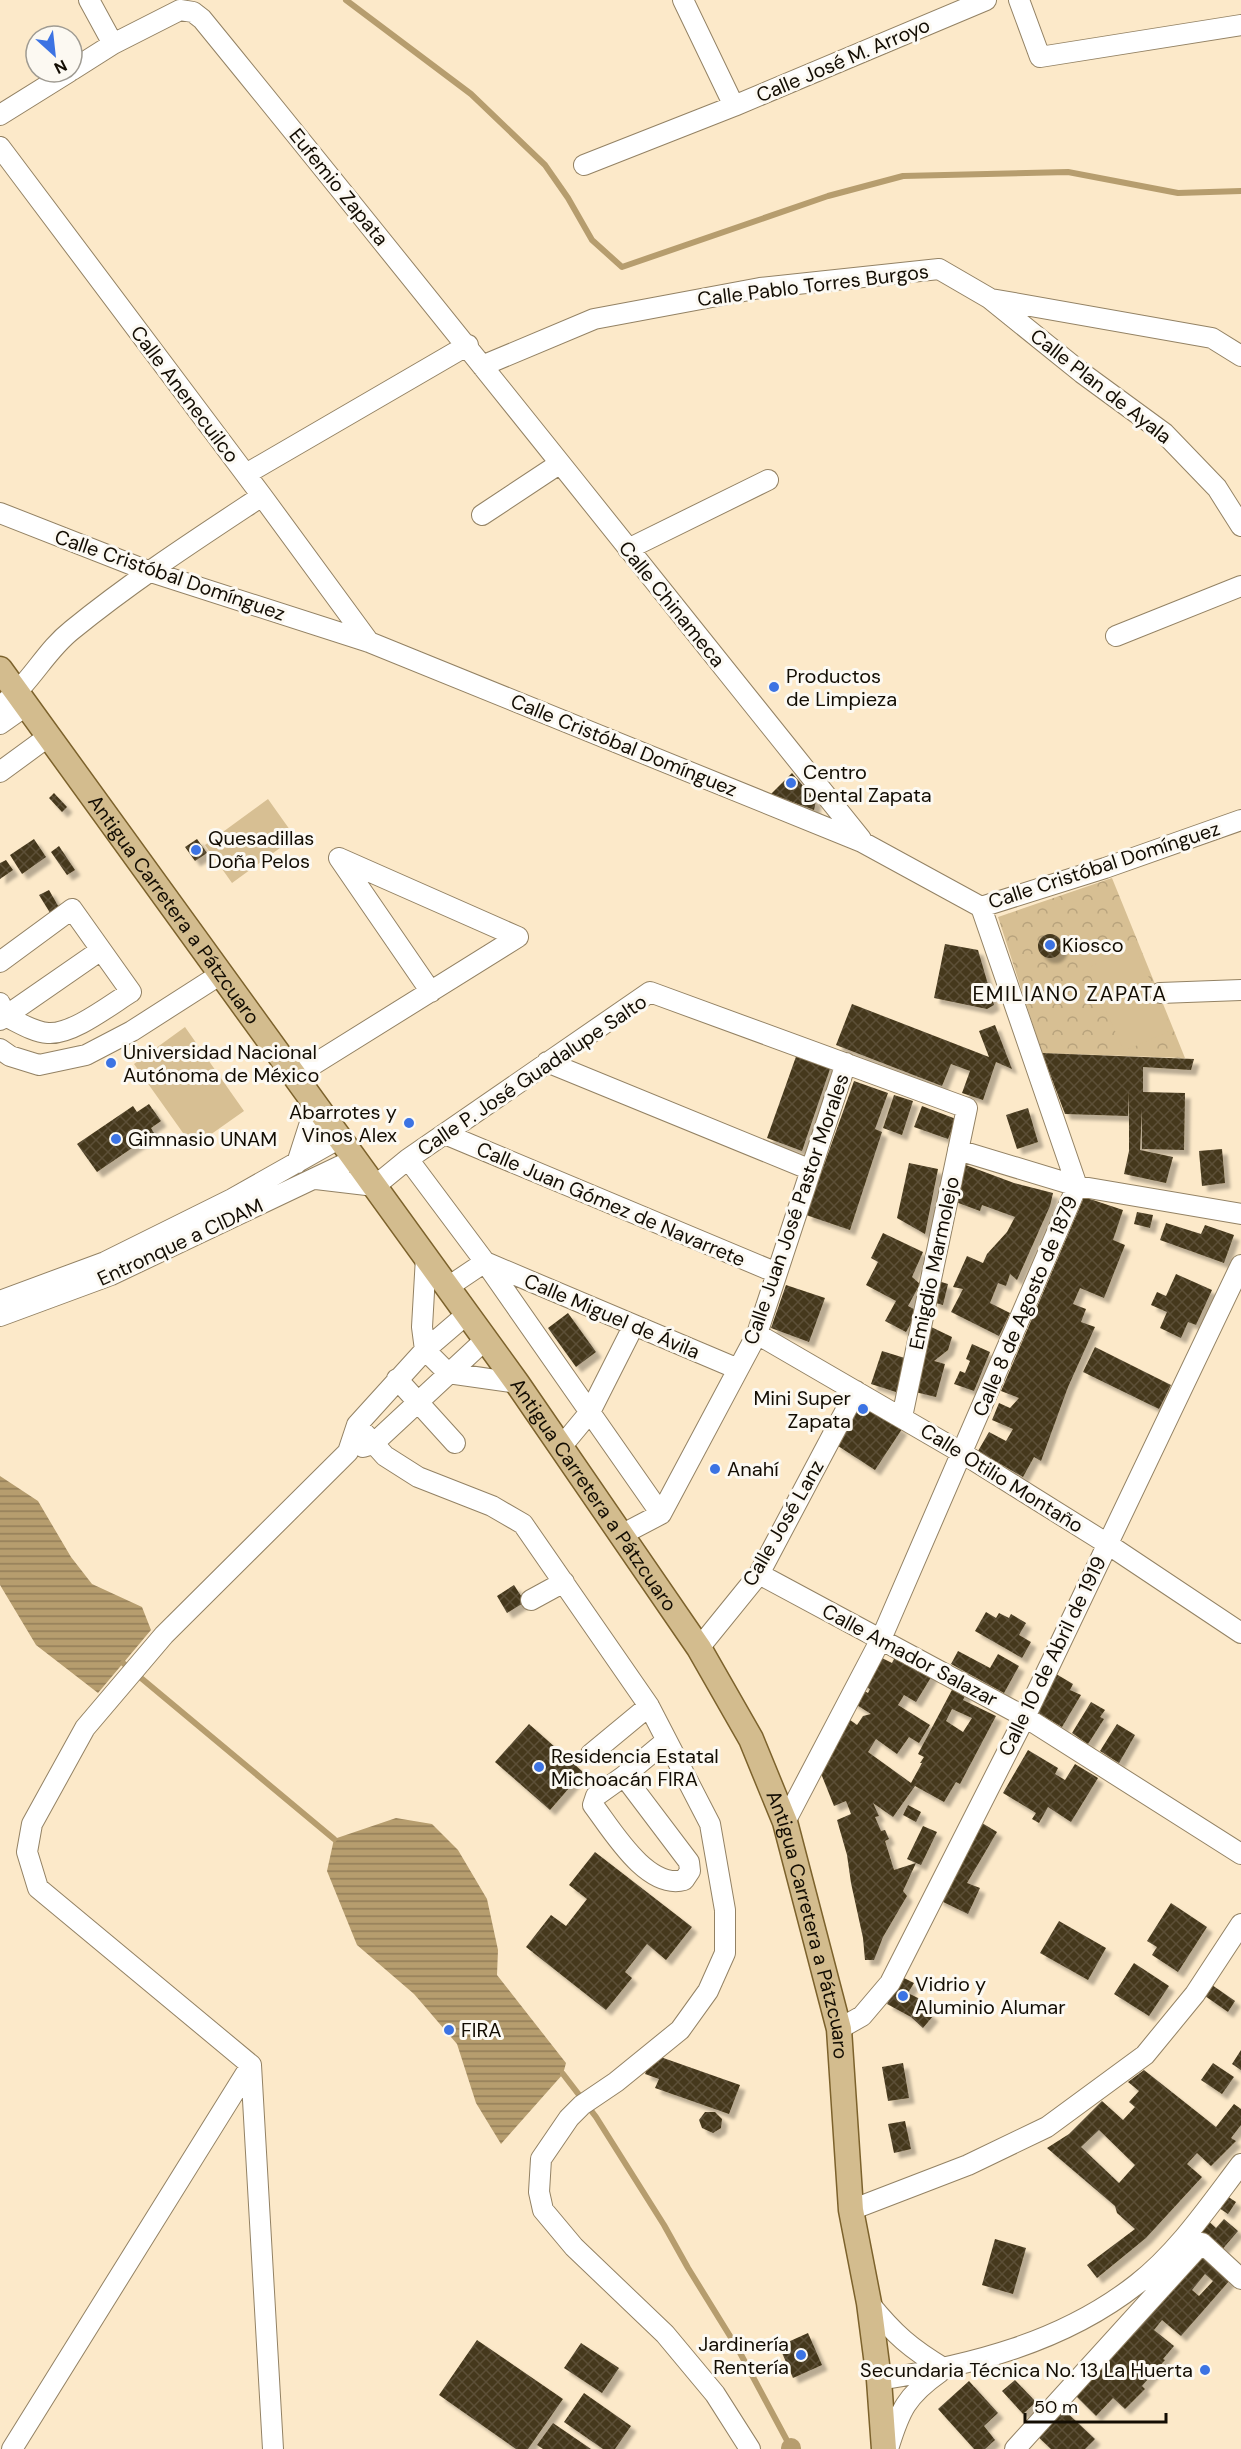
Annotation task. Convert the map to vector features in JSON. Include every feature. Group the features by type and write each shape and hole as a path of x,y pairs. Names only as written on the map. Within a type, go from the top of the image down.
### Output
{"main road":[{"name":"Antigua Carretera a Pátzcuaro","path":"0,669 15,701 45,731 518,1383 699,1648 751,1739 785,1822 839,2029 851,2210 870,2303 886,2449"}],"street":[{"path":"84,62 113,44 89,0"},
{"path":"683,0 734,106"},
{"name":"Calle José M. Arroyo","path":"584,165 734,106 986,0"},
{"path":"1019,0 1040,57 1241,25"},
{"name":"Eufemio Zapata","path":"113,44 180,10 193,12 202,19 468,345 482,366"},
{"path":"0,116 50,84"},
{"name":"Calle Anenecuilco","path":"0,147 369,642"},
{"name":"Calle Plan de Ayala","path":"939,269 989,298 1082,373 1164,433 1217,488 1241,526"},
{"name":"Calle Pablo Torres Burgos","path":"482,366 594,319 760,288 939,269"},
{"path":"989,298 1212,338 1241,356"},
{"path":"246,474 468,345"},
{"name":"Calle Chinameca","path":"482,366 862,842"},
{"path":"482,515 559,464"},
{"path":"628,549 768,480"},
{"path":"0,723 69,632 148,571 262,496"},
{"name":"Calle Cristóbal Domínguez","path":"0,513 148,571 369,642 862,842 981,907 1106,868 1241,820"},
{"path":"1116,636 1241,585"},
{"path":"0,755 45,731"},
{"path":"0,772 45,731"},
{"path":"295,1076 431,992 518,937 339,858 431,992"},
{"name":"Calle 8 de Agosto de 1879","path":"785,1822 881,1639 1077,1186 981,907"},
{"path":"0,962 72,909 131,992 67,1030 48,1033 29,1028 2,1013 101,950"},
{"path":"0,1049 10,1056 39,1065 86,1055 132,1031 221,974"},
{"path":"1160,993 1241,990"},
{"name":"Calle P. José Guadalupe Salto","path":"375,1186 408,1159 650,992 967,1108"},
{"path":"547,1062 811,1170"},
{"name":"Calle Juan José Pastor Morales","path":"661,1514 757,1334 846,1064"},
{"path":"297,1163 316,1104"},
{"name":"Emigdio Marmolejo","path":"902,1417 967,1108"},
{"name":"Calle Juan Gómez de Navarrete","path":"445,1134 777,1273"},
{"name":"Entronque a CIDAM","path":"236,1207 297,1163 340,1138"},
{"path":"958,1150 1077,1186 1241,1214"},
{"name":"Entronque a CIDAM","path":"0,1316 236,1207 316,1179 355,1159"},
{"path":"408,1159 485,1262 661,1514 621,1535"},
{"path":"316,1179 375,1186"},
{"path":"426,1257 422,1327 425,1350 448,1373 518,1383"},
{"path":"448,1287 485,1262"},
{"name":"Calle Miguel de Ávila","path":"485,1262 738,1369"},
{"name":"Calle 10 de Abril de 1919","path":"839,2029 862,2016 890,1983 1025,1717 1106,1543 1241,1265"},
{"name":"Entronque a CIDAM","path":"0,1301 108,1268"},
{"path":"276,2445 251,2065 38,1888 27,1852 32,1824 85,1728 164,1635 348,1452 357,1425 397,1379 425,1350 467,1314"},
{"path":"561,1447 590,1412 634,1325"},
{"name":"Calle Otilio Montaño","path":"757,1334 962,1453 1106,1543 1241,1633"},
{"path":"348,1452 373,1444 486,1339"},
{"path":"397,1379 454,1443"},
{"name":"Calle José Lanz","path":"699,1648 759,1574 856,1391"},
{"path":"357,1425 385,1456 418,1477 492,1506 523,1524 649,1706 710,1824 725,1910 725,1953 708,1991 680,2030 616,2082 582,2105 569,2118 541,2159 539,2192 543,2210 574,2247 665,2334 715,2394 750,2449"},
{"name":"Calle Amador Salazar","path":"759,1574 1025,1717 1241,1854"},
{"path":"531,1600 564,1582"},
{"path":"591,1754 649,1706"},
{"path":"624,1776 689,1862 690,1871 684,1880 674,1883 651,1873 628,1851 593,1805 596,1796 666,1741"},
{"path":"851,2210 968,2165 1047,2127 1065,2114 1145,2055 1195,1994 1241,1924"},
{"path":"12,2449 251,2065"},
{"path":"879,2380 945,2369 1011,2352 1088,2318 1138,2283 1180,2241 1241,2164"},
{"path":"1015,2449 1202,2243 1241,2279"},
{"path":"870,2303 899,2338 913,2350 945,2369"},
{"path":"886,2449 906,2403 918,2388 945,2369"}],"green space":[{"path":"268,799 295,837 232,883 205,845"},
{"path":"1112,878 1185,1058 1042,1053 998,917"},
{"path":"1135,946 1172,1030 1124,1051 1087,968"},
{"path":"185,1027 244,1111 193,1147 134,1064"}],"shaded area":[{"path":"0,1476 38,1501 71,1557 92,1584 142,1607 151,1630 98,1693 36,1645 0,1585"},
{"path":"396,1818 432,1824 458,1850 487,1899 498,1950 497,1975 566,2063 563,2074 501,2144 476,2103 457,2044 414,1994 357,1945 327,1871 334,1839"}],"building":[{"name":"Centro Dental Zapata","path":"792,773 816,801 814,810 771,794"},
{"path":"54,793 67,807 62,812 49,798"},
{"path":"34,839 46,857 22,874 10,855"},
{"name":"Quesadillas Doña Pelos","path":"197,839 207,853 195,861 185,847"},
{"path":"59,846 75,870 67,875 51,852"},
{"path":"6,860 13,870 0,879 0,863"},
{"path":"49,890 61,911 52,916 39,895"},
{"name":"Kiosco","path":"1050,934 1059,937 1062,946 1059,955 1050,958 1041,955 1038,946 1041,937"},
{"path":"945,944 978,950 994,1005 987,1009 934,998"},
{"path":"852,1004 989,1057 979,1031 995,1025 1012,1069 996,1062 983,1100 962,1093 970,1071 951,1064 942,1086 836,1045"},
{"path":"798,1051 832,1063 802,1151 767,1138"},
{"path":"1042,1053 1194,1059 1191,1070 1143,1067 1143,1092 1185,1093 1184,1150 1142,1149 1142,1109 1140,1150 1173,1157 1166,1183 1124,1174 1129,1151 1129,1091 1128,1116 1065,1114"},
{"path":"854,1081 888,1093 875,1129 882,1132 850,1230 806,1215"},
{"path":"894,1095 913,1101 902,1135 883,1128"},
{"name":"Gimnasio UNAM","path":"149,1104 161,1121 151,1128 154,1133 97,1172 77,1144 133,1106 137,1112"},
{"path":"922,1106 956,1119 948,1139 914,1127"},
{"path":"1028,1108 1038,1142 1017,1149 1006,1115"},
{"path":"1222,1149 1225,1183 1202,1186 1199,1151"},
{"path":"909,1163 938,1169 925,1234 897,1218"},
{"path":"963,1164 1014,1183 1053,1193 1050,1206 1017,1280 1010,1274 1006,1286 998,1283 990,1303 1010,1313 999,1336 951,1312 963,1289 953,1287 967,1256 983,1263 987,1254 1007,1232 1015,1217 982,1205 980,1211 953,1201"},
{"path":"1084,1197 1123,1210 1113,1240 1125,1245 1104,1298 1080,1288 1073,1304 1086,1309 1081,1322 1095,1327 1068,1387 1041,1461 1034,1457 1023,1477 978,1451 989,1432 1006,1441 1013,1429 992,1420 999,1403 1010,1408 1019,1398 1001,1391"},
{"path":"1137,1212 1153,1215 1150,1228 1134,1224"},
{"path":"1166,1223 1201,1234 1205,1225 1234,1235 1224,1263 1160,1240"},
{"path":"883,1233 923,1252 912,1277 920,1284 908,1306 918,1311 906,1332 885,1321 896,1301 866,1285 878,1262 871,1258"},
{"path":"1176,1274 1212,1290 1196,1325 1188,1322 1181,1338 1160,1328 1167,1312 1151,1305 1157,1292 1166,1296"},
{"path":"938,1281 948,1284 943,1305 932,1302"},
{"path":"786,1285 825,1298 809,1342 771,1328"},
{"path":"568,1313 596,1352 576,1367 548,1328"},
{"path":"927,1325 952,1337 948,1350 934,1361 945,1364 936,1397 915,1392"},
{"path":"972,1344 990,1352 974,1391 954,1384 960,1371 965,1373 970,1361 966,1359"},
{"path":"1095,1347 1171,1385 1159,1409 1083,1372"},
{"path":"882,1351 908,1359 896,1392 871,1384"},
{"path":"862,1403 902,1429 875,1470 835,1444"},
{"path":"514,1585 525,1602 507,1613 497,1596"},
{"path":"986,1612 996,1618 999,1613 1009,1618 1011,1614 1026,1623 1019,1635 1031,1642 1022,1658 975,1631"},
{"path":"958,1651 990,1668 998,1654 1019,1666 1004,1693 951,1664"},
{"path":"897,1653 933,1674 916,1702 904,1695 898,1705 930,1725 919,1743 909,1737 897,1754 876,1739 868,1752 911,1783 924,1757 918,1754 954,1686 967,1692 963,1700 996,1716 960,1784 956,1782 944,1802 915,1786 893,1817 873,1803 879,1816 875,1817 881,1831 885,1830 889,1839 885,1841 894,1870 916,1863 903,1891 907,1896 883,1937 874,1960 865,1960 847,1855 837,1820 851,1814 846,1801 834,1806 816,1761 846,1717 857,1725 863,1716 871,1714 849,1700 857,1687 868,1693 870,1689 859,1683 874,1654 892,1663","holes":["952,1709 972,1718 963,1732 946,1721"]},
{"path":"1051,1671 1073,1684 1070,1690 1081,1695 1062,1727 1030,1708"},
{"path":"1091,1702 1105,1710 1100,1717 1104,1719 1088,1744 1072,1733"},
{"name":"Residencia Estatal Michoacán FIRA","path":"529,1724 583,1772 550,1810 495,1762"},
{"path":"1117,1724 1135,1735 1119,1763 1100,1751"},
{"path":"1028,1750 1058,1768 1055,1774 1065,1780 1075,1764 1098,1778 1071,1822 1048,1807 1039,1823 1032,1819 1036,1813 1003,1793"},
{"path":"908,1805 921,1812 916,1822 903,1815"},
{"path":"977,1820 997,1832 967,1883 980,1888 968,1914 937,1899"},
{"path":"923,1826 937,1832 921,1865 907,1859"},
{"path":"595,1852 692,1927 666,1960 647,1944 625,1972 632,1978 606,2010 526,1947 551,1915 566,1926 587,1899 569,1885"},
{"path":"1171,1903 1207,1927 1178,1972 1152,1955 1157,1947 1147,1941"},
{"path":"1059,1921 1106,1948 1088,1980 1040,1953"},
{"path":"1134,1963 1169,1986 1149,2016 1114,1994"},
{"name":"Vidrio y Aluminio Alumar","path":"902,1977 914,1983 908,1993 920,1999 911,2017 887,2004"},
{"path":"1212,1985 1235,2001 1228,2012 1205,1996"},
{"path":"921,2006 933,2016 923,2028 911,2017"},
{"path":"1241,2050 1241,2070 1232,2064"},
{"path":"652,2054 740,2085 729,2114 655,2088 659,2079 645,2074"},
{"path":"903,2063 909,2098 888,2101 882,2067"},
{"path":"1213,2063 1234,2077 1222,2094 1201,2080"},
{"path":"1144,2070 1216,2127 1234,2104 1241,2109 1241,2125 1231,2138 1236,2141 1211,2166 1197,2153 1187,2164 1202,2177 1146,2238 1097,2278 1087,2265 1135,2229 1117,2213 1115,2206 1047,2148 1069,2134 1102,2101 1123,2120 1135,2107 1129,2102 1139,2091 1128,2082","holes":["1099,2130 1135,2165 1119,2183 1081,2147"]},
{"path":"705,2112 715,2112 722,2119 721,2128 713,2133 702,2128 699,2120"},
{"path":"905,2121 911,2149 894,2153 888,2124"},
{"path":"1227,2196 1236,2202 1228,2214 1219,2208"},
{"path":"1205,2218 1216,2228 1224,2219 1238,2231 1220,2252 1194,2230"},
{"path":"995,2239 1026,2248 1013,2294 982,2285"},
{"path":"1200,2254 1230,2280 1181,2336 1162,2320 1154,2330 1174,2346 1142,2386 1145,2389 1125,2409 1113,2398 1096,2416 1072,2392","holes":["1205,2274 1213,2281 1199,2296 1192,2290"]},
{"name":"Jardinería Rentería","path":"808,2333 822,2365 793,2378 779,2346"},
{"path":"477,2340 563,2399 528,2449 516,2449 439,2395"},
{"path":"581,2343 619,2368 602,2393 564,2368"},
{"path":"1015,2380 1036,2402 1023,2414 1002,2391"},
{"path":"969,2381 998,2413 984,2426 995,2440 985,2449 974,2449 938,2409"},
{"path":"584,2393 631,2426 615,2449 603,2449 564,2422"},
{"path":"1061,2407 1095,2439 1085,2449 1051,2449 1035,2434"},
{"path":"553,2423 591,2449 543,2449 537,2445"}],"waterway":[{"path":"346,0 471,94 545,165 568,198 592,240 622,267 828,196 903,176 1068,172 1178,193 1241,191"},
{"path":"123,1663 334,1839"},
{"path":"563,2074 596,2117 664,2225 738,2349 791,2448"}],"place":[{"name":"Productos de Limpieza","path":"774,687"},
{"name":"Centro Dental Zapata","path":"791,783"},
{"name":"Quesadillas Doña Pelos","path":"196,850"},
{"name":"Kiosco","path":"1050,945"},
{"name":"Universidad Nacional Autónoma de México","path":"111,1063"},
{"name":"Abarrotes y Vinos Alex","path":"409,1123"},
{"name":"Gimnasio UNAM","path":"116,1139"},
{"name":"Mini Super Zapata","path":"863,1409"},
{"name":"Anahí","path":"715,1469"},
{"name":"Residencia Estatal Michoacán FIRA","path":"539,1767"},
{"name":"Vidrio y Aluminio Alumar","path":"903,1996"},
{"name":"FIRA","path":"449,2030"},
{"name":"Jardinería Rentería","path":"801,2355"},
{"name":"Secundaria Técnica No. 13 La Huerta","path":"1205,2370"}],"district":[{"name":"EMILIANO ZAPATA","path":"1070,994"}]}
